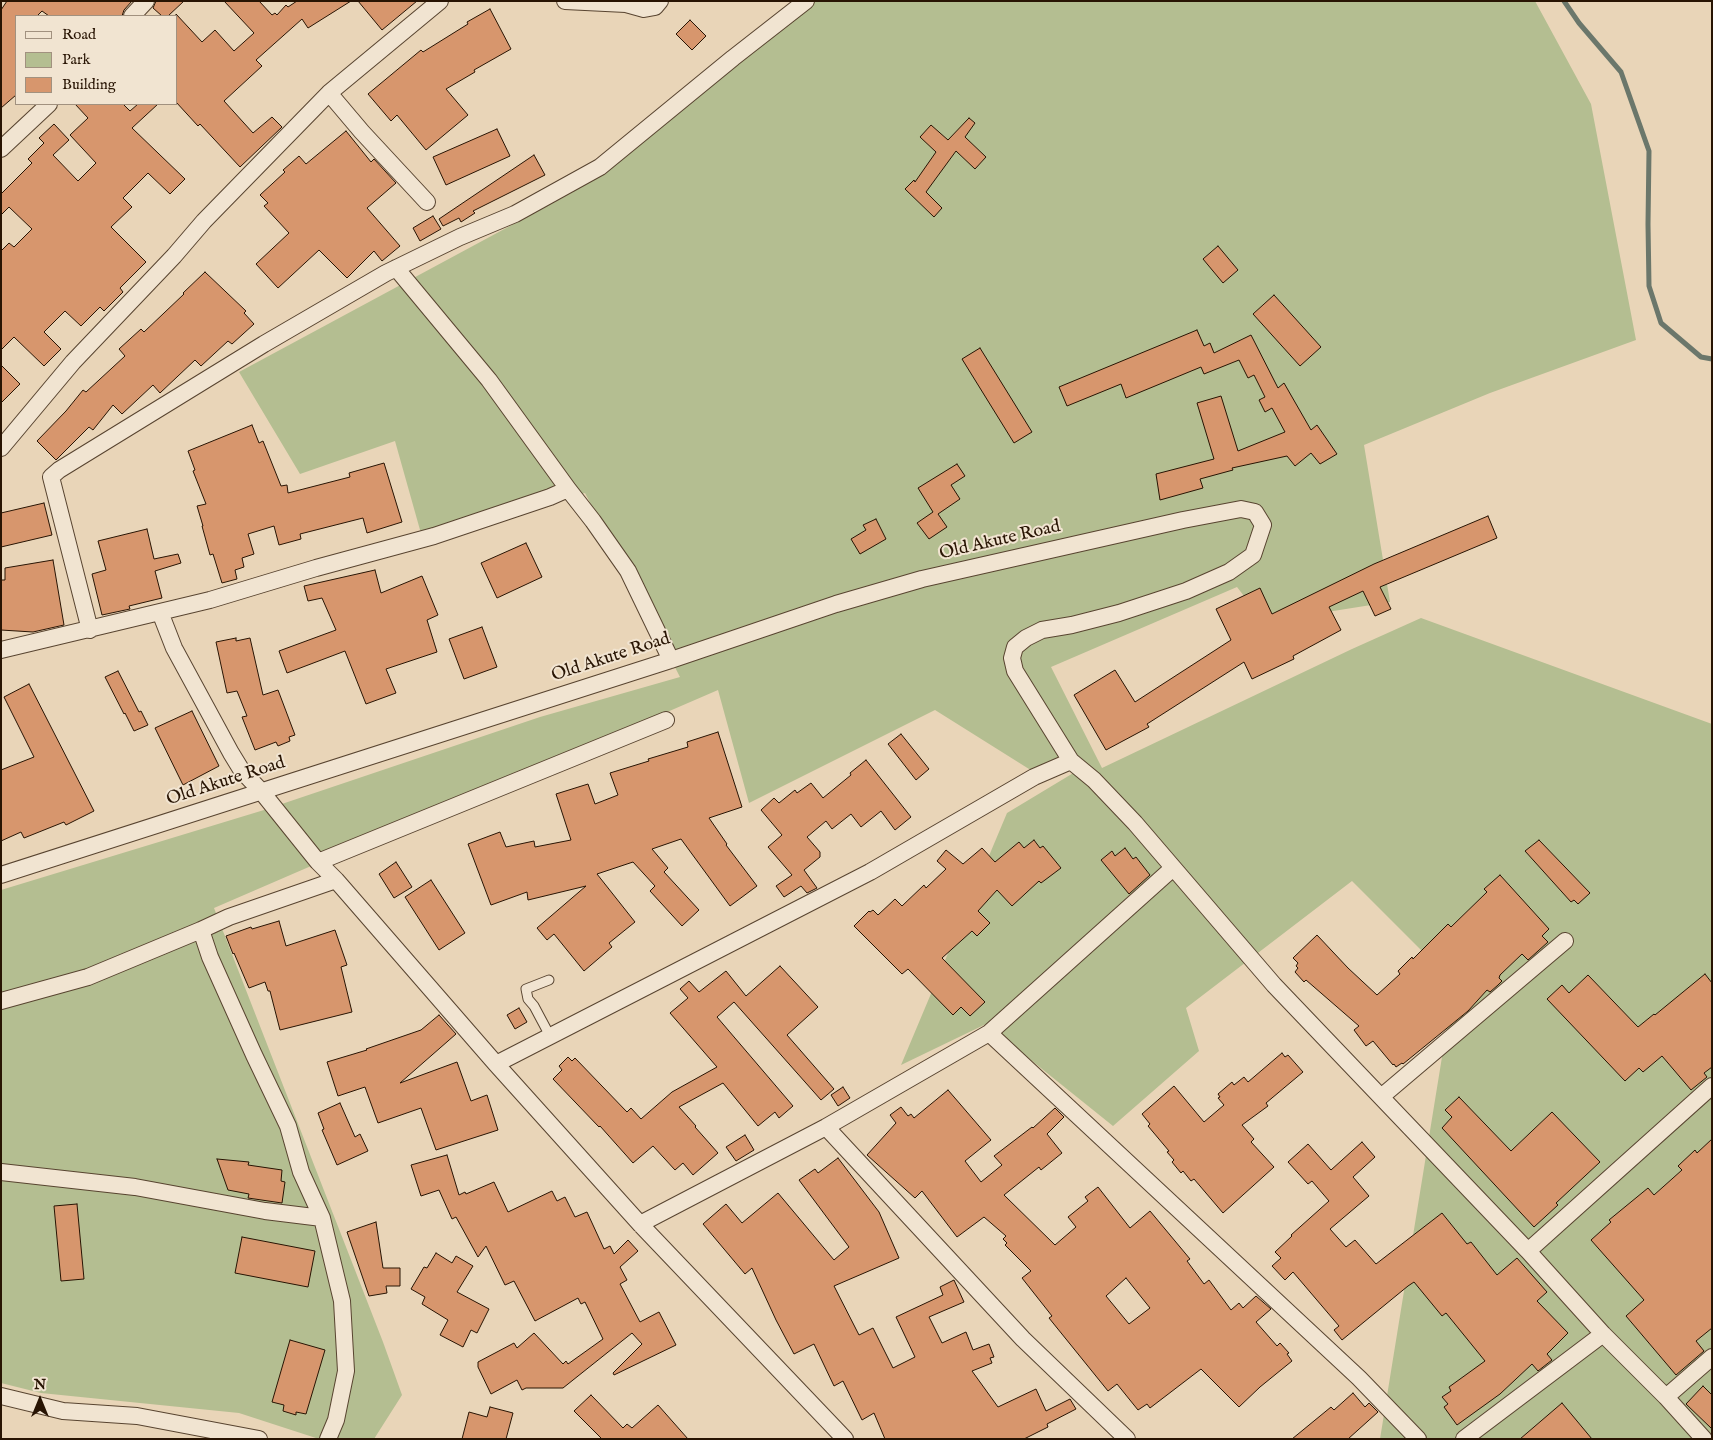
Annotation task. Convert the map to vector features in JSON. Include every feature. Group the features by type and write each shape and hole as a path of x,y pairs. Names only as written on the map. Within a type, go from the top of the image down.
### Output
{"street":[{"path":"133,15 146,1"},
{"path":"1,448 73,362 174,256 204,221 329,94 440,1"},
{"path":"565,1 626,4 644,9 655,6 660,1"},
{"path":"90,630 51,477 59,470 264,344 396,268 460,237 515,214 600,167 806,1"},
{"path":"329,94 427,202"},
{"path":"1,150 49,105"},
{"path":"396,268 489,380 568,489 593,520 628,571 670,660"},
{"path":"1,650 210,600 316,568 434,536 550,497 568,489"},
{"name":"Old Akute Road","path":"1,875 670,660 836,604 922,579 1183,520 1242,509 1255,512 1263,525 1252,555 1229,572 1186,591 1119,614 1042,630 1026,638 1015,647 1012,658 1015,671 1071,761"},
{"path":"160,612 174,648 242,772 261,791 318,862 640,1224 845,1439"},
{"path":"318,862 666,720"},
{"path":"496,1064 870,872 1034,777 1071,761 1094,780 1135,823 1274,985 1704,1439"},
{"path":"640,1224 826,1127 989,1033 1173,868"},
{"path":"1,1001 88,977 230,917 336,880"},
{"path":"201,930 210,957 288,1126 301,1172 322,1218 342,1301 346,1371 336,1420 328,1439"},
{"path":"1381,1097 1565,941"},
{"path":"989,1033 1359,1378 1418,1439"},
{"path":"1528,1251 1712,1086"},
{"path":"826,1127 1023,1339 1127,1439"},
{"path":"1,1172 135,1188 265,1211 322,1218"},
{"path":"1464,1439 1603,1334"},
{"path":"1666,1397 1712,1357"},
{"path":"1,1396 63,1411 137,1416 259,1439"}],"lane":[{"path":"549,980 526,990 528,1000 534,1006 550,1036"}],"green space":[{"path":"801,1 1535,1 1591,104 1636,340 1490,393 1364,445 1390,602 1264,622 1237,587 1051,667 1102,768 1421,618 1712,724 1712,1439 1380,1439 1454,983 1352,881 1186,1008 1199,1051 1113,1126 986,1024 901,1065 1007,813 1080,769 1029,769 935,710 749,803 718,690 214,908 402,1395 374,1439 319,1439 239,1413 41,1393 1,1383 1,890 264,810 540,717 680,677 585,493 422,537 395,441 300,474 239,372 573,192"}],"building":[{"path":"7,1 132,1 122,15 48,15 42,11 38,15 15,15 15,96 1,108 1,10"},
{"path":"156,1 184,1 169,15 161,15 153,8"},
{"path":"224,1 259,1 272,15 275,13 277,15 286,5 288,7 297,1 351,1 308,28 302,19 256,60 262,66 224,101 253,133 272,117 282,127 240,167 200,124 198,126 178,104 178,16 202,42 215,30 234,51 254,33"},
{"path":"358,1 417,1 382,30"},
{"path":"490,9 511,49 474,70 475,72 446,89 468,115 426,150 397,115 391,121 368,94 421,50 423,52"},
{"path":"690,20 706,36 692,50 676,34"},
{"path":"76,105 124,105 130,111 137,105 157,105 132,128 185,179 170,194 148,173 123,198 132,207 111,227 146,262 120,288 123,292 104,311 100,307 81,326 65,311 44,332 61,349 44,366 14,337 1,350 1,251 9,243 14,247 32,229 9,207 1,215 1,194 32,163 28,159 44,143 39,138 54,124 69,140 53,155 78,181 96,163 70,135 88,118"},
{"path":"969,118 975,123 965,137 986,157 975,169 956,151 926,192 942,208 934,217 905,189 914,180 915,182 936,152 920,137 931,125 948,140"},
{"path":"497,129 510,156 446,185 433,157"},
{"path":"346,131 371,162 374,159 396,183 367,208 400,246 382,261 374,251 347,278 319,250 278,288 256,264 289,233 264,206 268,203 260,195 299,156 306,164"},
{"path":"534,155 545,175 473,211 475,213 461,222 459,218 443,226 439,219"},
{"path":"433,216 441,229 420,241 413,228"},
{"path":"1218,246 1238,270 1223,283 1203,259"},
{"path":"205,272 246,311 244,313 254,324 232,344 228,341 201,366 195,360 160,393 153,385 122,414 113,405 93,430 89,427 56,460 37,441 83,390 86,392 125,356 119,349 141,329 144,332"},
{"path":"1274,295 1321,347 1300,366 1253,314"},
{"path":"1197,330 1204,346 1210,343 1214,353 1251,335 1278,388 1284,383 1311,430 1317,425 1337,454 1320,464 1311,453 1295,466 1287,456 1232,468 1233,470 1200,479 1203,488 1160,500 1156,474 1214,459 1197,403 1221,396 1238,451 1285,432 1272,408 1265,412 1259,400 1265,397 1254,375 1248,378 1239,360 1204,374 1201,367 1126,398 1121,384 1067,406 1059,387"},
{"path":"980,348 1032,432 1014,443 962,359"},
{"path":"1,365 20,384 1,403"},
{"path":"252,425 259,443 263,441 281,486 287,485 288,493 350,477 349,473 384,463 402,522 367,533 363,518 300,534 301,539 279,545 274,526 248,534 254,554 242,558 244,567 235,570 237,579 222,583 213,554 210,555 202,526 197,506 206,504 193,471 195,470 188,451"},
{"path":"957,464 965,476 951,485 960,499 938,514 947,527 929,539 917,523 933,512 918,488"},
{"path":"44,503 52,535 1,547 1,513"},
{"path":"1488,516 1497,538 1380,587 1391,609 1375,616 1363,591 1329,607 1341,630 1293,656 1294,659 1252,679 1244,662 1147,724 1149,727 1106,750 1074,695 1115,670 1135,702 1231,640 1216,609 1260,588 1272,614 1374,564"},
{"path":"876,519 886,539 860,554 851,539 866,530 863,525"},
{"path":"147,529 154,559 178,554 181,563 155,571 162,598 129,606 130,609 102,615 92,574 106,570 98,541"},
{"path":"526,543 542,577 497,598 481,563"},
{"path":"53,560 64,625 33,632 1,630 1,580 5,580 5,568"},
{"path":"375,570 381,593 422,576 438,615 427,620 437,652 386,669 396,693 366,704 345,651 287,673 279,651 336,630 322,598 308,601 304,586"},
{"path":"482,627 497,667 464,679 449,639"},
{"path":"236,638 236,641 250,638 263,695 278,690 295,735 289,737 290,741 278,746 276,742 255,750 242,717 247,716 237,691 227,693 216,642"},
{"path":"118,671 139,712 141,711 148,725 134,731 105,677"},
{"path":"29,684 94,811 66,825 64,822 24,838 21,832 1,841 1,770 34,757 4,697"},
{"path":"192,711 219,766 183,785 155,728"},
{"path":"718,732 742,807 709,818 726,845 757,886 730,906 681,839 652,849 668,868 664,872 699,910 682,926 650,891 655,886 633,862 597,874 635,922 609,943 612,947 584,971 554,934 547,940 537,928 586,886 528,900 527,892 491,905 468,844 500,832 506,847 534,841 535,847 571,840 556,794 588,784 595,804 618,795 610,773 688,747 687,742"},
{"path":"901,734 929,769 916,780 888,744"},
{"path":"866,760 911,817 895,830 881,811 861,827 851,814 832,829 826,821 807,837 820,852 820,857 804,870 817,888 807,893 801,886 784,897 776,886 792,875 768,847 782,835 761,810 774,798 779,803 795,790 797,793 811,783 823,798"},
{"path":"1034,840 1040,848 1043,846 1061,868 1041,883 1039,881 1012,906 997,890 978,911 990,923 977,936 972,931 942,958 985,1002 970,1016 961,1007 953,1015 908,969 902,974 854,926 869,911 873,910 878,915 895,899 902,906 924,885 926,888 946,869 937,861 946,850 963,864 982,848 995,862 1019,842 1024,848"},
{"path":"1539,840 1590,893 1578,904 1574,900 1571,902 1525,851"},
{"path":"1125,848 1133,859 1136,857 1150,875 1129,894 1101,860 1112,851 1115,856"},
{"path":"396,862 412,887 394,898 379,874"},
{"path":"1500,875 1549,929 1542,936 1548,942 1528,960 1522,954 1500,975 1499,978 1502,981 1498,985 1490,992 1487,990 1468,1011 1403,1064 1396,1067 1393,1065 1373,1041 1366,1046 1354,1030 1359,1026 1306,980 1304,982 1295,972 1298,968 1296,966 1298,963 1293,958 1317,935 1377,995 1400,974 1398,971 1412,957 1413,959 1448,924 1451,927 1487,892 1484,889"},
{"path":"431,880 465,933 439,950 405,897"},
{"path":"279,921 286,946 335,930 347,965 341,967 352,1012 280,1030 270,991 268,991 265,982 249,988 226,936 251,927 252,929"},
{"path":"780,966 818,1007 787,1035 834,1089 821,1100 734,1002 717,1017 793,1106 779,1118 775,1112 758,1126 723,1083 679,1107 718,1153 693,1175 683,1163 675,1170 653,1146 633,1163 600,1126 553,1079 562,1070 559,1066 568,1057 572,1061 575,1058 627,1112 631,1108 641,1119 672,1092 717,1067 670,1013 688,998 680,989 689,981 699,992 726,971 746,996"},
{"path":"1705,974 1712,983 1712,1067 1704,1073 1707,1077 1691,1090 1662,1056 1643,1072 1639,1068 1625,1081 1547,999 1562,985 1569,993 1588,975 1638,1027"},
{"path":"519,1008 527,1022 515,1029 507,1015"},
{"path":"439,1015 456,1034 400,1083 457,1062 471,1101 487,1095 498,1130 436,1150 421,1108 378,1123 365,1087 338,1096 327,1062 367,1050 421,1030"},
{"path":"1282,1053 1285,1057 1288,1055 1303,1072 1266,1103 1268,1106 1242,1125 1254,1139 1251,1142 1274,1167 1223,1213 1194,1179 1191,1181 1172,1162 1174,1160 1167,1152 1169,1151 1148,1126 1150,1124 1142,1114 1174,1086 1204,1122 1224,1105 1218,1098 1220,1097 1218,1094 1232,1082 1234,1085 1244,1077 1248,1082"},
{"path":"843,1087 850,1098 838,1106 831,1095"},
{"path":"948,1090 991,1140 965,1161 981,1182 1002,1165 994,1156 1033,1128 1055,1108 1064,1117 1047,1134 1062,1153 1041,1170 1039,1167 1004,1195 1055,1245 1076,1227 1068,1217 1088,1201 1085,1197 1098,1187 1130,1228 1150,1211 1190,1259 1187,1261 1204,1284 1209,1280 1231,1310 1239,1303 1243,1308 1256,1296 1271,1309 1256,1322 1277,1346 1280,1343 1289,1353 1287,1354 1292,1361 1239,1407 1201,1369 1150,1408 1147,1404 1138,1410 1117,1384 1108,1391 1049,1318 1052,1316 1022,1278 1031,1271 1005,1245 1007,1243 1003,1239 1006,1236 984,1217 957,1237 922,1191 915,1198 867,1155 896,1123 890,1115 901,1107 908,1116 911,1114 914,1118","holes":["1126,1278 1150,1308 1129,1324 1106,1296"]},
{"path":"1459,1097 1511,1151 1552,1112 1600,1162 1556,1203 1558,1205 1534,1227 1442,1128 1452,1117 1445,1110"},
{"path":"340,1103 355,1137 360,1134 368,1151 337,1165 322,1130 324,1129 318,1113"},
{"path":"745,1135 754,1150 736,1161 726,1147"},
{"path":"1712,1139 1712,1328 1696,1341 1704,1351 1676,1375 1626,1316 1644,1300 1591,1240 1611,1222 1609,1220 1648,1188 1654,1195 1682,1170 1678,1166 1695,1150 1697,1153"},
{"path":"1362,1142 1375,1157 1353,1177 1369,1196 1330,1229 1346,1247 1355,1240 1376,1264 1442,1213 1467,1244 1471,1242 1497,1275 1517,1258 1547,1292 1537,1301 1568,1333 1547,1354 1552,1360 1538,1371 1532,1364 1500,1394 1457,1425 1444,1407 1448,1404 1442,1397 1451,1391 1449,1387 1485,1361 1446,1313 1442,1316 1414,1282 1342,1340 1334,1330 1339,1326 1293,1272 1285,1280 1272,1266 1281,1258 1275,1252 1329,1201 1312,1181 1308,1184 1288,1162 1308,1144 1331,1170"},
{"path":"447,1155 459,1195 494,1182 508,1212 552,1191 557,1201 565,1197 575,1217 587,1212 604,1249 610,1246 614,1254 628,1240 638,1251 620,1267 627,1280 620,1284 640,1322 659,1312 676,1345 614,1375 613,1373 642,1344 632,1333 563,1388 526,1388 522,1390 517,1380 491,1394 478,1367 478,1362 514,1343 517,1348 534,1333 563,1364 566,1361 568,1364 603,1339 585,1302 581,1304 578,1298 535,1321 514,1281 505,1285 486,1246 478,1257 456,1217 452,1219 439,1190 421,1196 411,1165"},
{"path":"838,1158 879,1212 899,1258 834,1286 859,1335 873,1328 893,1368 915,1357 896,1317 943,1295 940,1287 954,1280 964,1302 929,1317 942,1343 966,1332 973,1350 989,1344 994,1357 990,1358 992,1363 972,1371 998,1407 1036,1389 1046,1411 1070,1399 1076,1409 1047,1424 1048,1427 1024,1439 885,1439 874,1413 862,1420 843,1381 834,1386 814,1344 794,1354 752,1268 745,1274 703,1224 726,1204 742,1223 778,1193 834,1260 849,1247 799,1180 815,1169 818,1173"},
{"path":"217,1159 249,1162 248,1165 282,1170 281,1181 285,1182 282,1203 248,1198 249,1194 228,1190"},
{"path":"77,1204 84,1279 61,1281 54,1206"},
{"path":"376,1222 383,1268 400,1268 400,1286 386,1286 387,1293 369,1296 347,1232"},
{"path":"242,1237 315,1251 308,1287 235,1273"},
{"path":"436,1253 452,1263 456,1256 473,1266 457,1292 489,1309 477,1333 471,1330 463,1347 440,1335 448,1320 422,1304 425,1297 411,1289 424,1267 427,1268"},
{"path":"290,1340 325,1350 306,1414 296,1412 296,1415 283,1411 284,1405 272,1402"},
{"path":"1703,1386 1712,1395 1712,1429 1686,1404"},
{"path":"1353,1393 1365,1407 1369,1403 1378,1412 1348,1439 1292,1439 1331,1407 1334,1410"},
{"path":"591,1395 623,1428 627,1424 632,1428 658,1405 688,1439 602,1439 574,1411"},
{"path":"1562,1403 1592,1439 1520,1439"},
{"path":"490,1407 513,1413 506,1439 462,1439 469,1412 487,1417"}],"waterway":[{"path":"1564,1 1579,23 1621,72 1649,151 1649,286 1661,323 1701,357 1712,359"}]}
